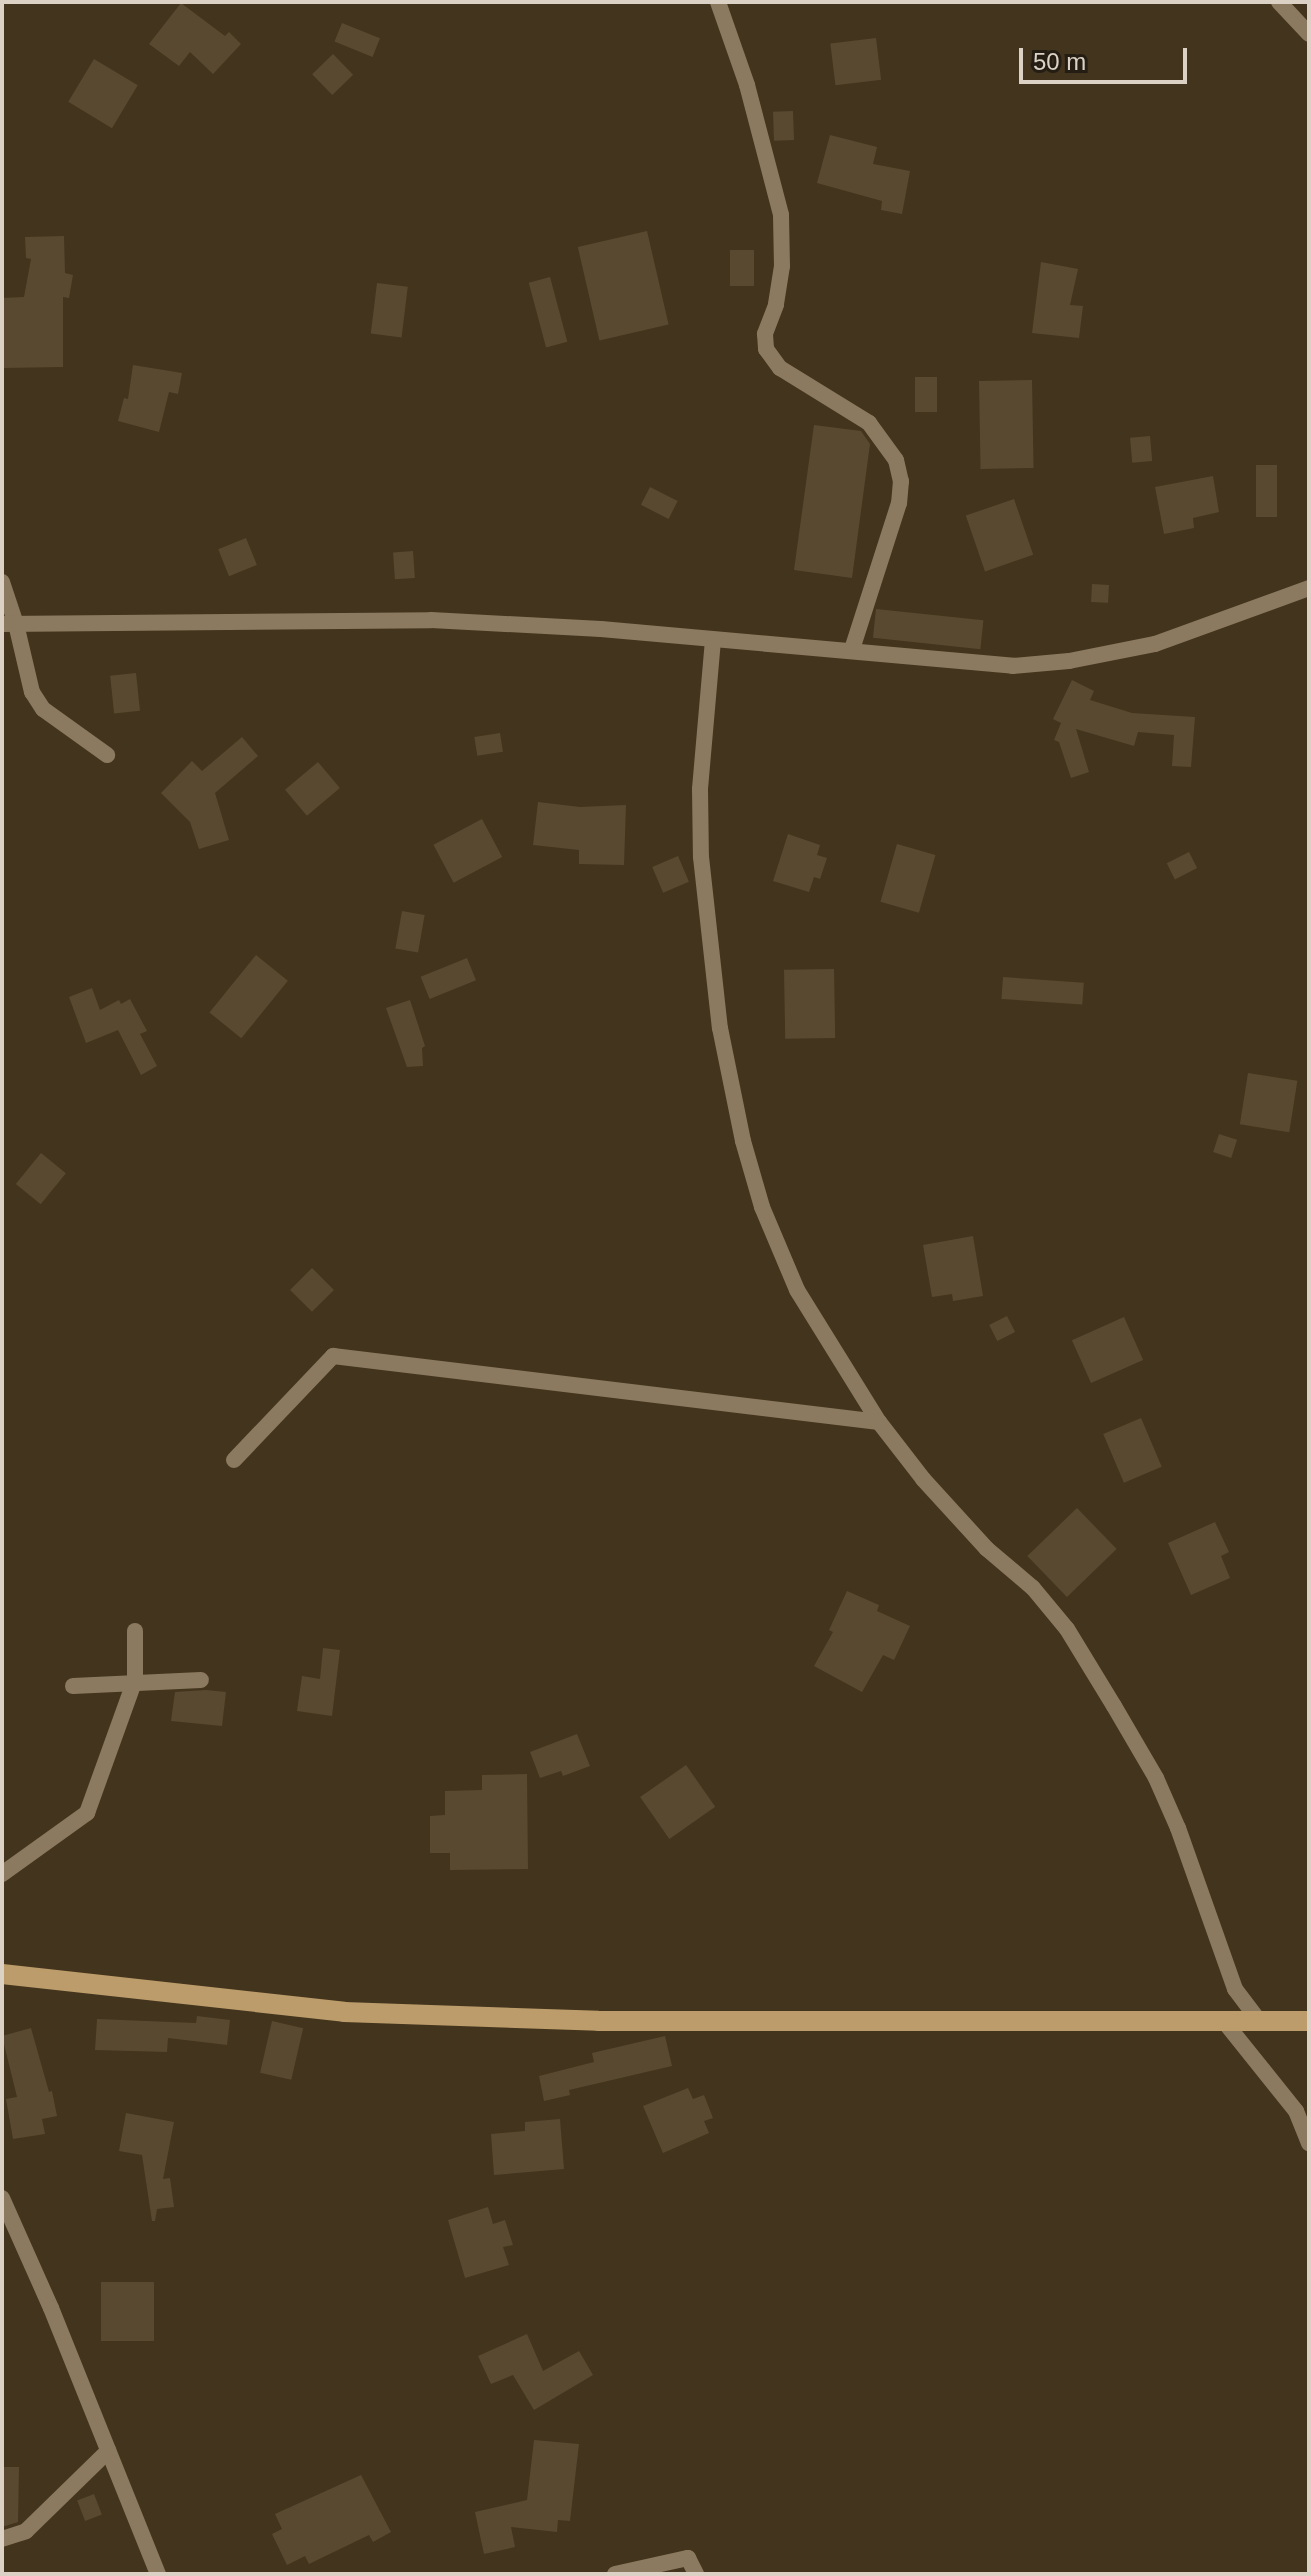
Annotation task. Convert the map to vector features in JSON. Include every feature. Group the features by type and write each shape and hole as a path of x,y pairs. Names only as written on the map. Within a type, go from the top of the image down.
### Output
{"main road":[{"path":"2,1974 344,2012 598,2021 1309,2021"}],"street":[{"path":"718,2 747,85 781,215 782,266 776,305 765,334 766,349 780,368 869,423 896,460 901,481 899,503 852,649"},
{"path":"1279,2 1309,34"},
{"path":"2,582 9,624 32,692 43,709 107,755"},
{"path":"9,624 431,620 601,629 852,649 1013,666 1069,661 1155,644 1309,588"},
{"path":"713,640 700,789 701,857 720,1028 743,1141 762,1207 797,1290 879,1422 923,1479 987,1549 1033,1588 1067,1629 1156,1778 1178,1828 1235,1989 1258,2020"},
{"path":"234,1460 333,1356 879,1422"},
{"path":"2,1874 87,1813 135,1680 135,1631"},
{"path":"73,1686 135,1680 201,1680"},
{"path":"1223,2020 1296,2111 1309,2144"},
{"path":"2,2198 51,2308 158,2574"},
{"path":"2,2539 26,2531 108,2451"},
{"path":"615,2574 688,2558 696,2574"}],"building":[{"path":"181,3 225,36 229,32 241,44 213,74 190,52 179,66 149,44"},
{"path":"342,23 380,38 373,57 335,42"},
{"path":"876,38 881,80 835,85 830,44"},
{"path":"333,54 353,75 332,95 312,74"},
{"path":"94,59 138,85 112,128 68,102"},
{"path":"793,111 794,140 774,141 773,112"},
{"path":"830,135 877,147 873,164 910,171 902,214 881,210 882,201 817,183"},
{"path":"647,231 669,325 599,341 578,247"},
{"path":"64,236 65,273 73,275 69,298 63,297 63,367 3,368 2,298 24,297 31,259 26,258 25,237"},
{"path":"730,250 754,250 754,286 730,286"},
{"path":"1041,262 1078,269 1070,305 1083,306 1079,338 1032,333"},
{"path":"550,277 567,342 546,347 529,283"},
{"path":"377,283 408,287 402,337 371,334"},
{"path":"133,365 182,373 178,394 169,392 159,432 118,421 124,398 128,399"},
{"path":"915,377 937,377 937,412 915,412"},
{"path":"1032,380 1034,468 981,469 979,381"},
{"path":"814,425 861,431 870,444 852,578 794,570"},
{"path":"1150,436 1152,461 1132,463 1130,438"},
{"path":"1256,465 1277,465 1277,517 1256,517"},
{"path":"1213,476 1219,512 1193,518 1194,528 1164,534 1155,487"},
{"path":"650,487 678,501 669,519 641,505"},
{"path":"1014,499 1033,555 985,571 966,516"},
{"path":"246,538 257,565 229,576 218,549"},
{"path":"413,551 415,578 395,579 393,552"},
{"path":"1092,584 1109,585 1108,603 1091,602"},
{"path":"876,609 983,620 980,649 873,638"},
{"path":"136,673 140,711 114,714 110,676"},
{"path":"1072,680 1094,691 1090,700 1132,713 1195,717 1191,767 1172,766 1174,735 1138,732 1134,746 1076,729 1089,772 1071,778 1059,742 1054,740 1061,723 1053,719"},
{"path":"500,733 503,752 477,756 474,737"},
{"path":"242,737 258,756 215,793 229,840 199,849 190,822 161,793 192,761 202,771"},
{"path":"318,762 340,788 307,816 285,790"},
{"path":"538,802 580,807 626,805 624,865 579,864 579,850 533,845"},
{"path":"482,819 502,857 454,883 433,845"},
{"path":"788,834 820,845 817,855 827,858 820,879 814,877 809,892 773,881"},
{"path":"897,844 935,855 919,913 880,902"},
{"path":"1189,852 1197,868 1175,879 1167,863"},
{"path":"678,856 689,882 663,893 652,867"},
{"path":"402,911 425,915 418,952 395,948"},
{"path":"256,955 288,981 241,1038 209,1013"},
{"path":"467,958 476,980 430,999 421,977"},
{"path":"834,969 835,1038 785,1039 784,970"},
{"path":"1003,977 1084,983 1082,1005 1001,999"},
{"path":"92,988 100,1010 119,1000 121,1004 130,999 147,1031 140,1034 157,1066 141,1075 118,1030 86,1043 69,997"},
{"path":"410,1000 425,1046 422,1048 423,1066 407,1067 386,1008"},
{"path":"1248,1073 1297,1081 1289,1132 1240,1124"},
{"path":"1219,1134 1237,1140 1231,1158 1213,1152"},
{"path":"41,1153 66,1173 41,1204 16,1184"},
{"path":"973,1236 983,1296 953,1301 952,1294 932,1297 923,1245"},
{"path":"312,1268 334,1290 312,1312 290,1290"},
{"path":"1007,1316 1015,1332 997,1341 989,1325"},
{"path":"1124,1317 1143,1360 1091,1383 1072,1340"},
{"path":"1141,1418 1162,1467 1124,1483 1103,1434"},
{"path":"1077,1508 1117,1549 1067,1597 1027,1556"},
{"path":"1215,1522 1229,1552 1221,1556 1230,1578 1191,1595 1168,1543"},
{"path":"847,1591 879,1605 877,1611 910,1626 894,1660 883,1655 862,1692 814,1666 833,1632 829,1630"},
{"path":"323,1648 340,1650 332,1716 297,1711 302,1676 320,1679"},
{"path":"175,1692 226,1692 222,1726 171,1721"},
{"path":"577,1734 590,1766 563,1776 561,1771 540,1778 530,1752"},
{"path":"686,1765 715,1807 669,1839 640,1797"},
{"path":"527,1774 528,1869 450,1870 450,1853 430,1853 430,1816 445,1815 445,1791 482,1790 482,1775"},
{"path":"197,2016 230,2020 227,2045 168,2038 167,2052 95,2050 97,2019 196,2023"},
{"path":"272,2021 303,2028 291,2080 260,2073"},
{"path":"31,2028 57,2116 42,2119 45,2134 13,2139 6,2099 17,2097 2,2036"},
{"path":"665,2036 672,2066 569,2090 570,2095 544,2101 539,2076 594,2062 592,2053"},
{"path":"688,2088 693,2099 704,2095 713,2118 704,2121 709,2133 663,2153 643,2106"},
{"path":"126,2113 174,2122 163,2179 170,2178 174,2207 157,2209 155,2221 152,2221 142,2155 119,2151"},
{"path":"560,2119 564,2169 494,2175 491,2134 525,2131 525,2122"},
{"path":"488,2207 493,2224 505,2220 513,2245 503,2247 509,2265 465,2278 448,2220"},
{"path":"101,2282 154,2282 154,2341 101,2341"},
{"path":"527,2334 543,2371 579,2351 593,2375 534,2410 513,2375 491,2384 478,2356"},
{"path":"534,2440 579,2444 570,2521 558,2520 557,2532 511,2527 515,2547 484,2554 475,2512 527,2500"},
{"path":"2,2467 19,2467 18,2522 2,2527"},
{"path":"361,2475 391,2532 373,2542 369,2535 309,2564 305,2556 287,2565 272,2534 282,2529 275,2514"},
{"path":"94,2494 102,2515 85,2521 77,2500"}]}
